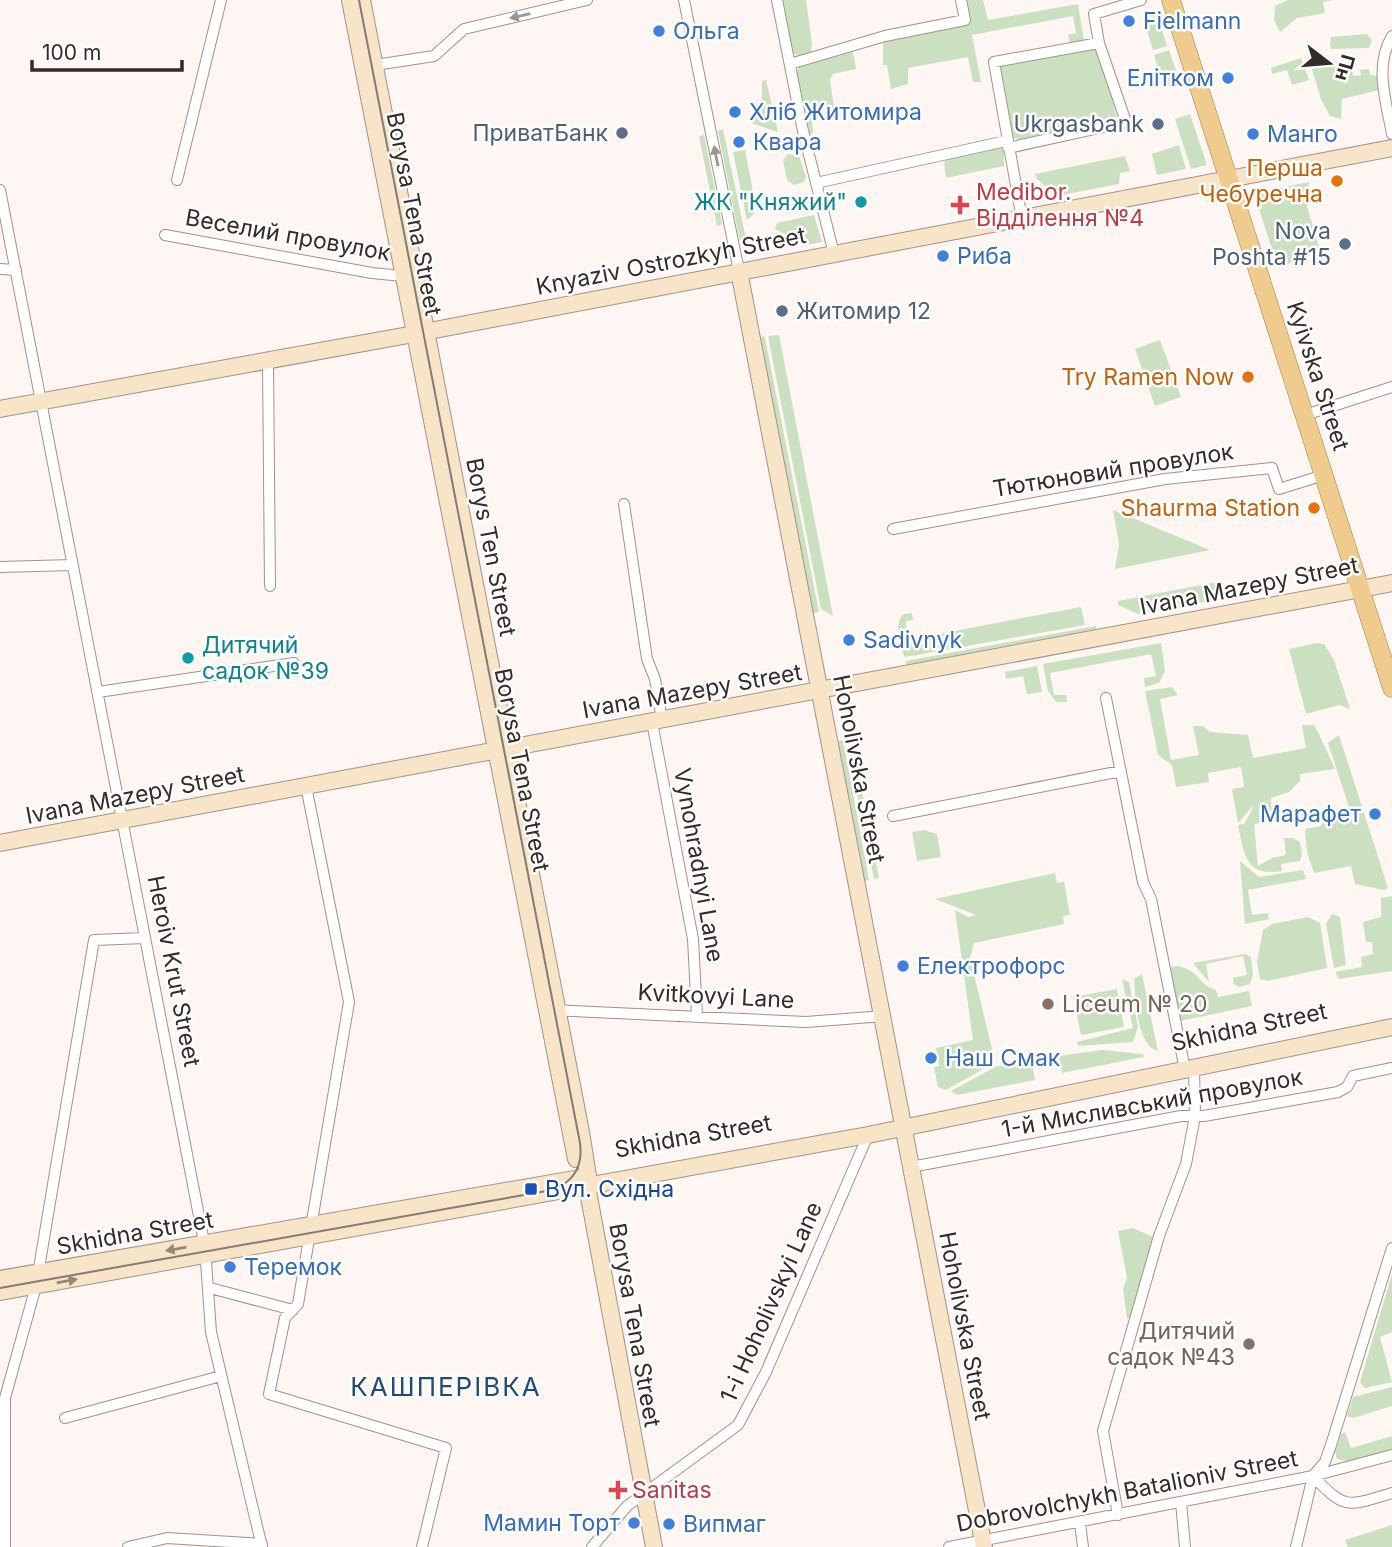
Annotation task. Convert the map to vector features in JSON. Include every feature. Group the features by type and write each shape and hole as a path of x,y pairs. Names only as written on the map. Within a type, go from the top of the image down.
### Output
{"main road":[{"name":"Kyivska Street","path":"1171,0 1311,413 1392,688"},
{"name":"Kyivska Street","path":"1178,0 1324,475 1392,665"}],"street":[{"path":"177,180 220,0"},
{"name":"Borysa Tena Street","path":"350,0 369,66 403,276 420,333"},
{"name":"Borys Ten Street","path":"362,0 369,66 552,1010"},
{"path":"369,66 434,55 464,29 587,0"},
{"name":"Hoholivska Street","path":"684,0 884,1016 983,1544"},
{"path":"777,0 834,254"},
{"path":"790,64 885,36 965,20 961,0"},
{"path":"816,183 1126,122 1100,43 1094,14 1141,0"},
{"path":"1392,36 1382,54 1381,70 1392,134"},
{"path":"1022,219 994,62 1100,43"},
{"name":"Knyaziv Ostrozkyh Street","path":"0,409 420,333 1392,148"},
{"name":"Heroiv Krut Street","path":"0,190 206,1250 211,1332 262,1546"},
{"name":"Веселий провулок","path":"165,235 372,273 403,276"},
{"path":"0,269 16,270"},
{"path":"268,360 270,586"},
{"path":"1311,413 1392,387"},
{"name":"Тютюновий провулок","path":"893,529 1165,479 1272,468 1279,489 1324,475"},
{"name":"Vynohradnyi Lane","path":"624,504 647,659 655,679 657,721 693,939 697,1016"},
{"path":"0,567 72,565"},
{"name":"Ivana Mazepy Street","path":"0,843 1392,583"},
{"path":"98,692 293,663"},
{"path":"1106,698 1143,882 1151,899 1188,1067 1195,1116 1186,1164 1159,1236 1102,1431 1118,1515"},
{"path":"893,816 1121,771"},
{"path":"306,786 349,1002 298,1304 285,1318 269,1394 446,1448 422,1547"},
{"path":"5,1547 5,1398 36,1280 94,940 145,938"},
{"name":"Borysa Tena Street","path":"552,1010 654,1547"},
{"name":"Kvitkovyi Lane","path":"552,1010 806,1022 884,1016"},
{"name":"Skhidna Street","path":"1188,1067 1392,1020"},
{"name":"Skhidna Street","path":"0,1279 36,1280 904,1124 1392,1027"},
{"name":"1-й Мисливський провулок","path":"911,1167 1181,1116 1195,1116 1338,1092 1347,1087 1353,1076 1392,1068"},
{"name":"Skhidna Street","path":"585,1180 868,1135 904,1124"},
{"name":"1-i Hoholivskyi Lane","path":"592,1547 610,1524 643,1493 738,1425 766,1372 868,1135"},
{"path":"1296,1547 1313,1476 1325,1462 1331,1445 1392,1248"},
{"path":"0,1292 36,1280"},
{"path":"210,1288 293,1310"},
{"path":"65,1418 221,1376"},
{"name":"Dobrovolchykh Batalioniv Street","path":"948,1547 983,1544 1313,1476 1392,1455"},
{"path":"1313,1476 1339,1502 1356,1503 1392,1493"},
{"path":"1181,1502 1185,1547"},
{"path":"1080,1523 1083,1547"},
{"path":"128,1547 167,1538 262,1546"}],"green space":[{"path":"782,0 806,0 811,53 800,57 793,53"},
{"path":"965,0 983,0 988,20 1078,4 1084,40 1070,45 1068,35 1076,33 1073,16 972,35 981,82 973,82 968,57 908,68 908,84 891,89 887,65 883,65 883,43 887,39 958,26"},
{"path":"1288,0 1333,0 1323,2 1325,13 1297,18 1280,32 1274,20 1275,6"},
{"path":"1157,14 1167,46 1153,50 1143,18"},
{"path":"1367,34 1372,40 1369,48 1332,49 1330,46 1331,37"},
{"path":"1089,48 1097,51 1117,117 1022,140 1014,138 1008,131 999,66"},
{"path":"1169,50 1180,82 1164,87 1154,55"},
{"path":"853,52 856,69 833,74 830,79 834,107 824,109 812,119 813,133 810,134 797,73 799,67"},
{"path":"1308,56 1322,58 1323,63 1341,61 1342,69 1352,68 1353,76 1361,75 1360,70 1369,69 1370,75 1378,76 1379,90 1342,99 1341,119 1330,116 1321,99"},
{"path":"1301,58 1309,80 1292,85 1287,70 1272,74 1271,68"},
{"path":"766,80 778,132 751,123 751,114 762,101 762,81"},
{"path":"1190,114 1207,165 1191,169 1175,119"},
{"path":"723,129 745,234 740,242 718,131"},
{"path":"704,135 722,224 717,226 699,136"},
{"path":"998,145 1004,152 1004,166 946,178 944,162 950,156"},
{"path":"1179,145 1186,169 1157,175 1152,154"},
{"path":"745,150 755,202 754,214 747,220 733,152"},
{"path":"788,154 799,156 806,177 804,182 794,185 787,180 783,160"},
{"path":"1125,156 1130,171 1120,173 1119,184 1056,196 1035,174"},
{"path":"1309,182 1307,206 1320,251 1278,268 1254,193"},
{"path":"814,215 822,242 807,245 775,229 777,223"},
{"path":"779,335 833,616 821,609 768,336"},
{"path":"764,336 819,612 813,613 759,338"},
{"path":"1160,340 1181,397 1155,406 1135,349"},
{"path":"1113,510 1210,550 1115,569 1119,544"},
{"path":"1217,582 1220,599 1138,614 1118,605 1118,601"},
{"path":"1081,607 1085,625 905,657 899,641 898,629 903,614 912,613 913,620 906,621 906,640"},
{"path":"1096,626 1096,629 906,665 906,661"},
{"path":"1161,643 1165,671 1159,683 1145,687 1144,678 1156,676 1151,654 1050,673 1054,695 1066,695 1067,702 1056,702 1048,691 1043,664"},
{"path":"1316,643 1324,644 1334,660 1350,709 1339,705 1306,714 1289,649"},
{"path":"1037,666 1042,692 1027,694 1023,676 1006,679 1005,672"},
{"path":"1172,687 1178,695 1160,699 1171,760 1199,755 1193,726 1203,726 1210,732 1248,735 1253,758 1306,748 1302,725 1314,725 1335,769 1300,774 1300,781 1289,792 1271,798 1272,821 1254,824 1258,866 1272,858 1286,855 1284,838 1293,838 1300,842 1300,861 1281,864 1282,871 1270,872 1261,871 1249,862 1242,846 1238,825 1244,824 1255,804 1238,823 1232,789 1244,787 1241,767 1208,773 1209,782 1176,787 1172,765 1158,755 1145,691"},
{"path":"1339,735 1388,888 1384,890 1355,884 1351,866 1314,873 1307,852 1305,829 1321,826 1322,820 1351,813 1328,743"},
{"path":"843,740 869,880 865,881 838,741"},
{"path":"853,746 879,878 874,879 848,747"},
{"path":"924,830 937,834 941,857 917,861 912,832"},
{"path":"1240,861 1259,877 1303,870 1306,879 1248,890 1252,915 1268,913 1269,919 1245,924"},
{"path":"1055,873 1057,883 1064,882 1070,915 1063,916 1064,924 974,943 970,958 994,1057 980,1071 946,1090 938,1087 934,1067 939,1066 936,1048 973,1040 955,910 968,917 976,915 935,899"},
{"path":"1392,896 1392,971 1339,979 1335,972 1362,967 1361,957 1373,954 1372,942 1366,942 1363,922 1381,917 1381,898"},
{"path":"1332,914 1340,917 1346,965 1334,968 1326,924"},
{"path":"1308,917 1320,923 1327,968 1268,981 1260,979 1257,961 1263,930 1272,924"},
{"path":"1245,954 1251,957 1253,975 1250,984 1239,987 1234,984 1233,978 1247,975 1243,956 1206,964 1209,982 1193,963"},
{"path":"1177,966 1195,974 1216,990 1218,997 1249,991 1252,1006 1180,1021 1170,967"},
{"path":"1142,974 1158,1051 1145,1040 1138,1020 1134,979"},
{"path":"1122,979 1129,982 1138,1027 1133,1042 1078,1046 1077,1042 1133,1028"},
{"path":"1117,989 1124,1027 1081,1035 1073,997"},
{"path":"1102,1050 1143,1054 1144,1057 1062,1073 1059,1056"},
{"path":"1032,1063 1035,1080 957,1095 951,1091 997,1066"},
{"path":"1133,1228 1155,1238 1132,1318 1127,1318 1123,1289 1127,1278 1118,1231"},
{"path":"1392,1274 1392,1332 1380,1337 1392,1382 1365,1388 1360,1382"},
{"path":"1392,1387 1392,1406 1353,1418 1347,1416 1353,1397"},
{"path":"1345,1432 1351,1448 1392,1436 1392,1449 1349,1462 1337,1459 1335,1452 1341,1434"},
{"path":"1392,1525 1392,1547 1348,1547 1345,1540"}],"tram line":[{"path":"0,1288 552,1190 571,1178 580,1159 580,1143 359,0"}],"place":[{"name":"Fielmann","path":"1129,21"},
{"name":"Ольга","path":"659,31"},
{"name":"Елітком","path":"1228,78"},
{"name":"Хліб Житомира","path":"735,112"},
{"name":"Ukrgasbank","path":"1158,124"},
{"name":"ПриватБанк","path":"622,133"},
{"name":"Манго","path":"1253,134"},
{"name":"Квара","path":"739,142"},
{"name":"Перша Чебуречна","path":"1337,181"},
{"name":"ЖК \"Княжий\"","path":"861,202"},
{"name":"Medibor. Відділення №4","path":"960,205"},
{"name":"Nova Poshta #15","path":"1345,244"},
{"name":"Риба","path":"943,256"},
{"name":"Житомир 12","path":"782,311"},
{"name":"Try Ramen Now","path":"1248,377"},
{"name":"Shaurma Station","path":"1314,508"},
{"name":"Sadivnyk","path":"849,640"},
{"name":"Дитячий садок №39","path":"188,658"},
{"name":"Марафет","path":"1375,814"},
{"name":"Електрофорс","path":"903,966"},
{"name":"Liceum № 20","path":"1048,1004"},
{"name":"Наш Смак","path":"931,1058"},
{"name":"Вул. Східна","path":"531,1189"},
{"name":"Теремок","path":"230,1267"},
{"name":"Дитячий садок №43","path":"1249,1344"},
{"name":"Sanitas","path":"618,1490"},
{"name":"Мамин Торт","path":"634,1523"},
{"name":"Випмаг","path":"669,1524"}],"district":[{"name":"КАШПЕРІВКА","path":"446,1387"}]}
